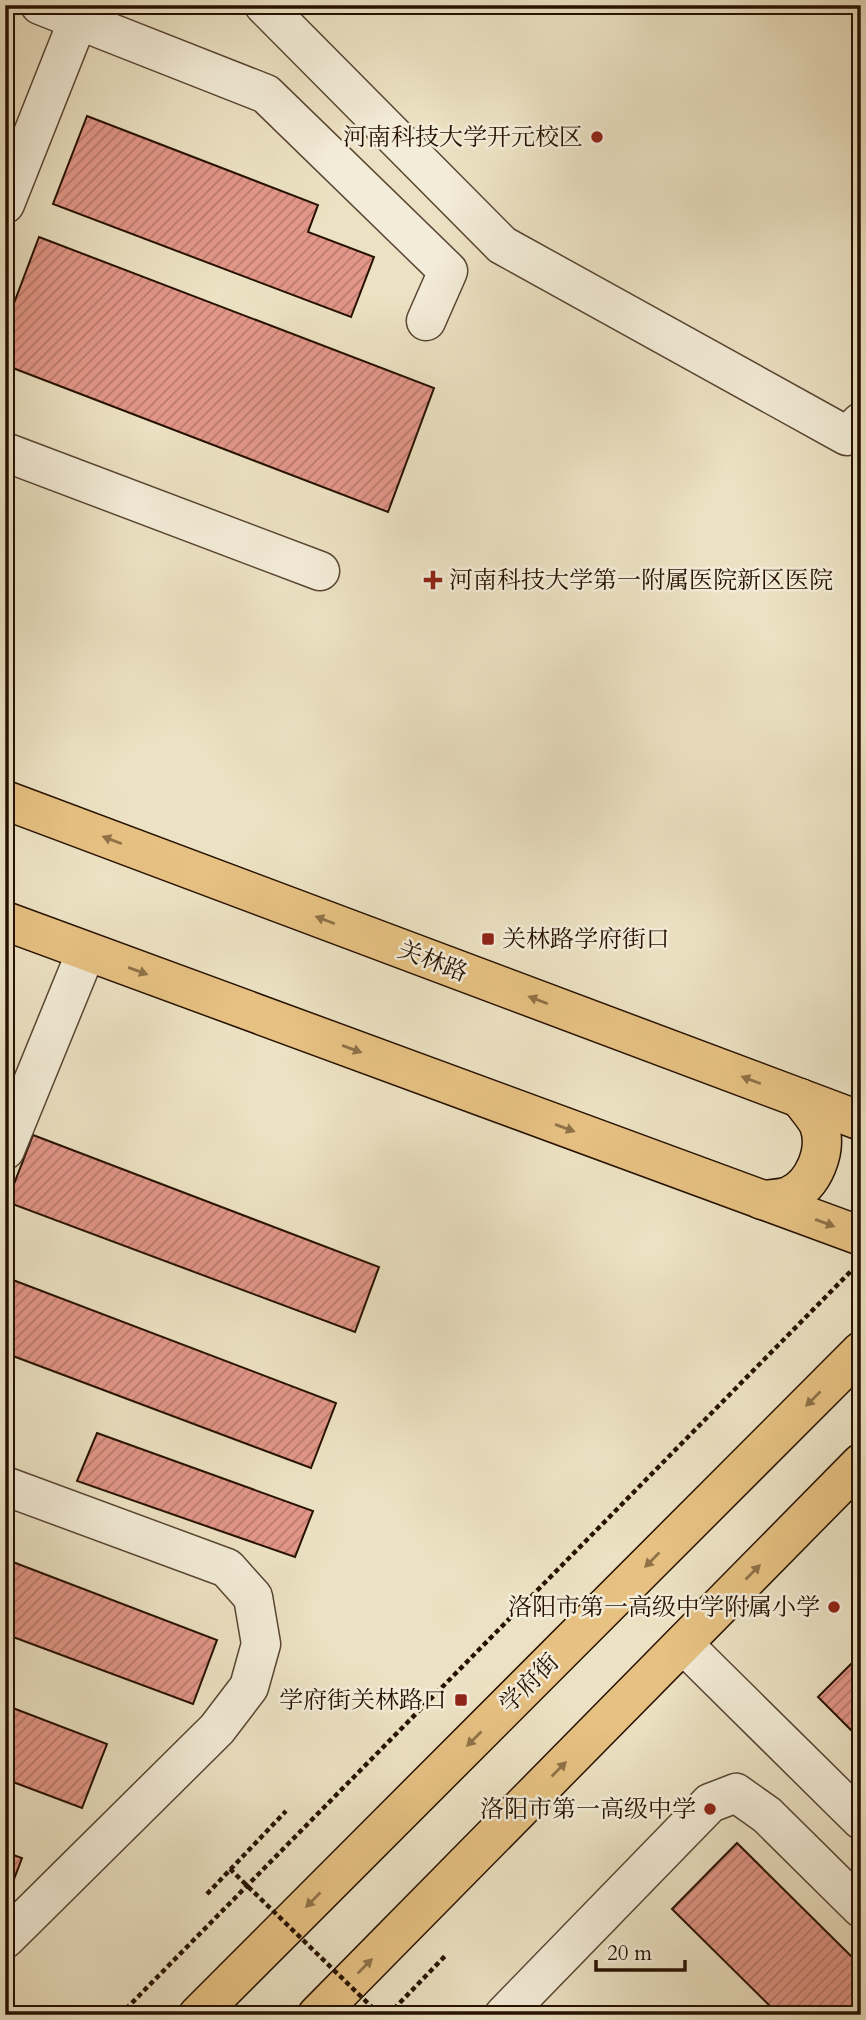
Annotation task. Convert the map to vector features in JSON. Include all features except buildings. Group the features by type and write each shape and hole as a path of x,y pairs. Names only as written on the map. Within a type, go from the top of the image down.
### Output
{"main road":[{"name":"关林路","path":"5,800 861,1121"},
{"path":"5,921 861,1236"},
{"path":"762,1200 789,1196 808,1182 819,1161 822,1141 818,1124 800,1098"},
{"name":"学府街","path":"198,2015 861,1351"},
{"path":"317,2015 861,1463"}],"lane":[{"path":"40,5 266,94 448,271 426,321"},
{"path":"264,5 502,245 847,436 861,422"},
{"path":"5,204 78,20"},
{"path":"5,452 320,571"},
{"path":"5,1150 86,952"},
{"path":"5,1486 226,1568 253,1597 261,1644 249,1687 216,1729 5,1939"},
{"path":"683,1644 861,1820"},
{"path":"504,2015 710,1802 736,1793 767,1815 861,1909"}],"path":[{"path":"120,2015 861,1262"},
{"path":"207,1894 286,1811"},
{"path":"230,1869 380,2015"},
{"path":"388,2015 447,1954"}],"place":[{"name":"河南科技大学开元校区","path":"597,137"},
{"name":"河南科技大学第一附属医院新区医院","path":"433,580"},
{"name":"关林路学府街口","path":"488,939"},
{"name":"洛阳市第一高级中学附属小学","path":"834,1607"},
{"name":"学府街关林路口","path":"461,1700"},
{"name":"洛阳市第一高级中学","path":"710,1809"}]}
